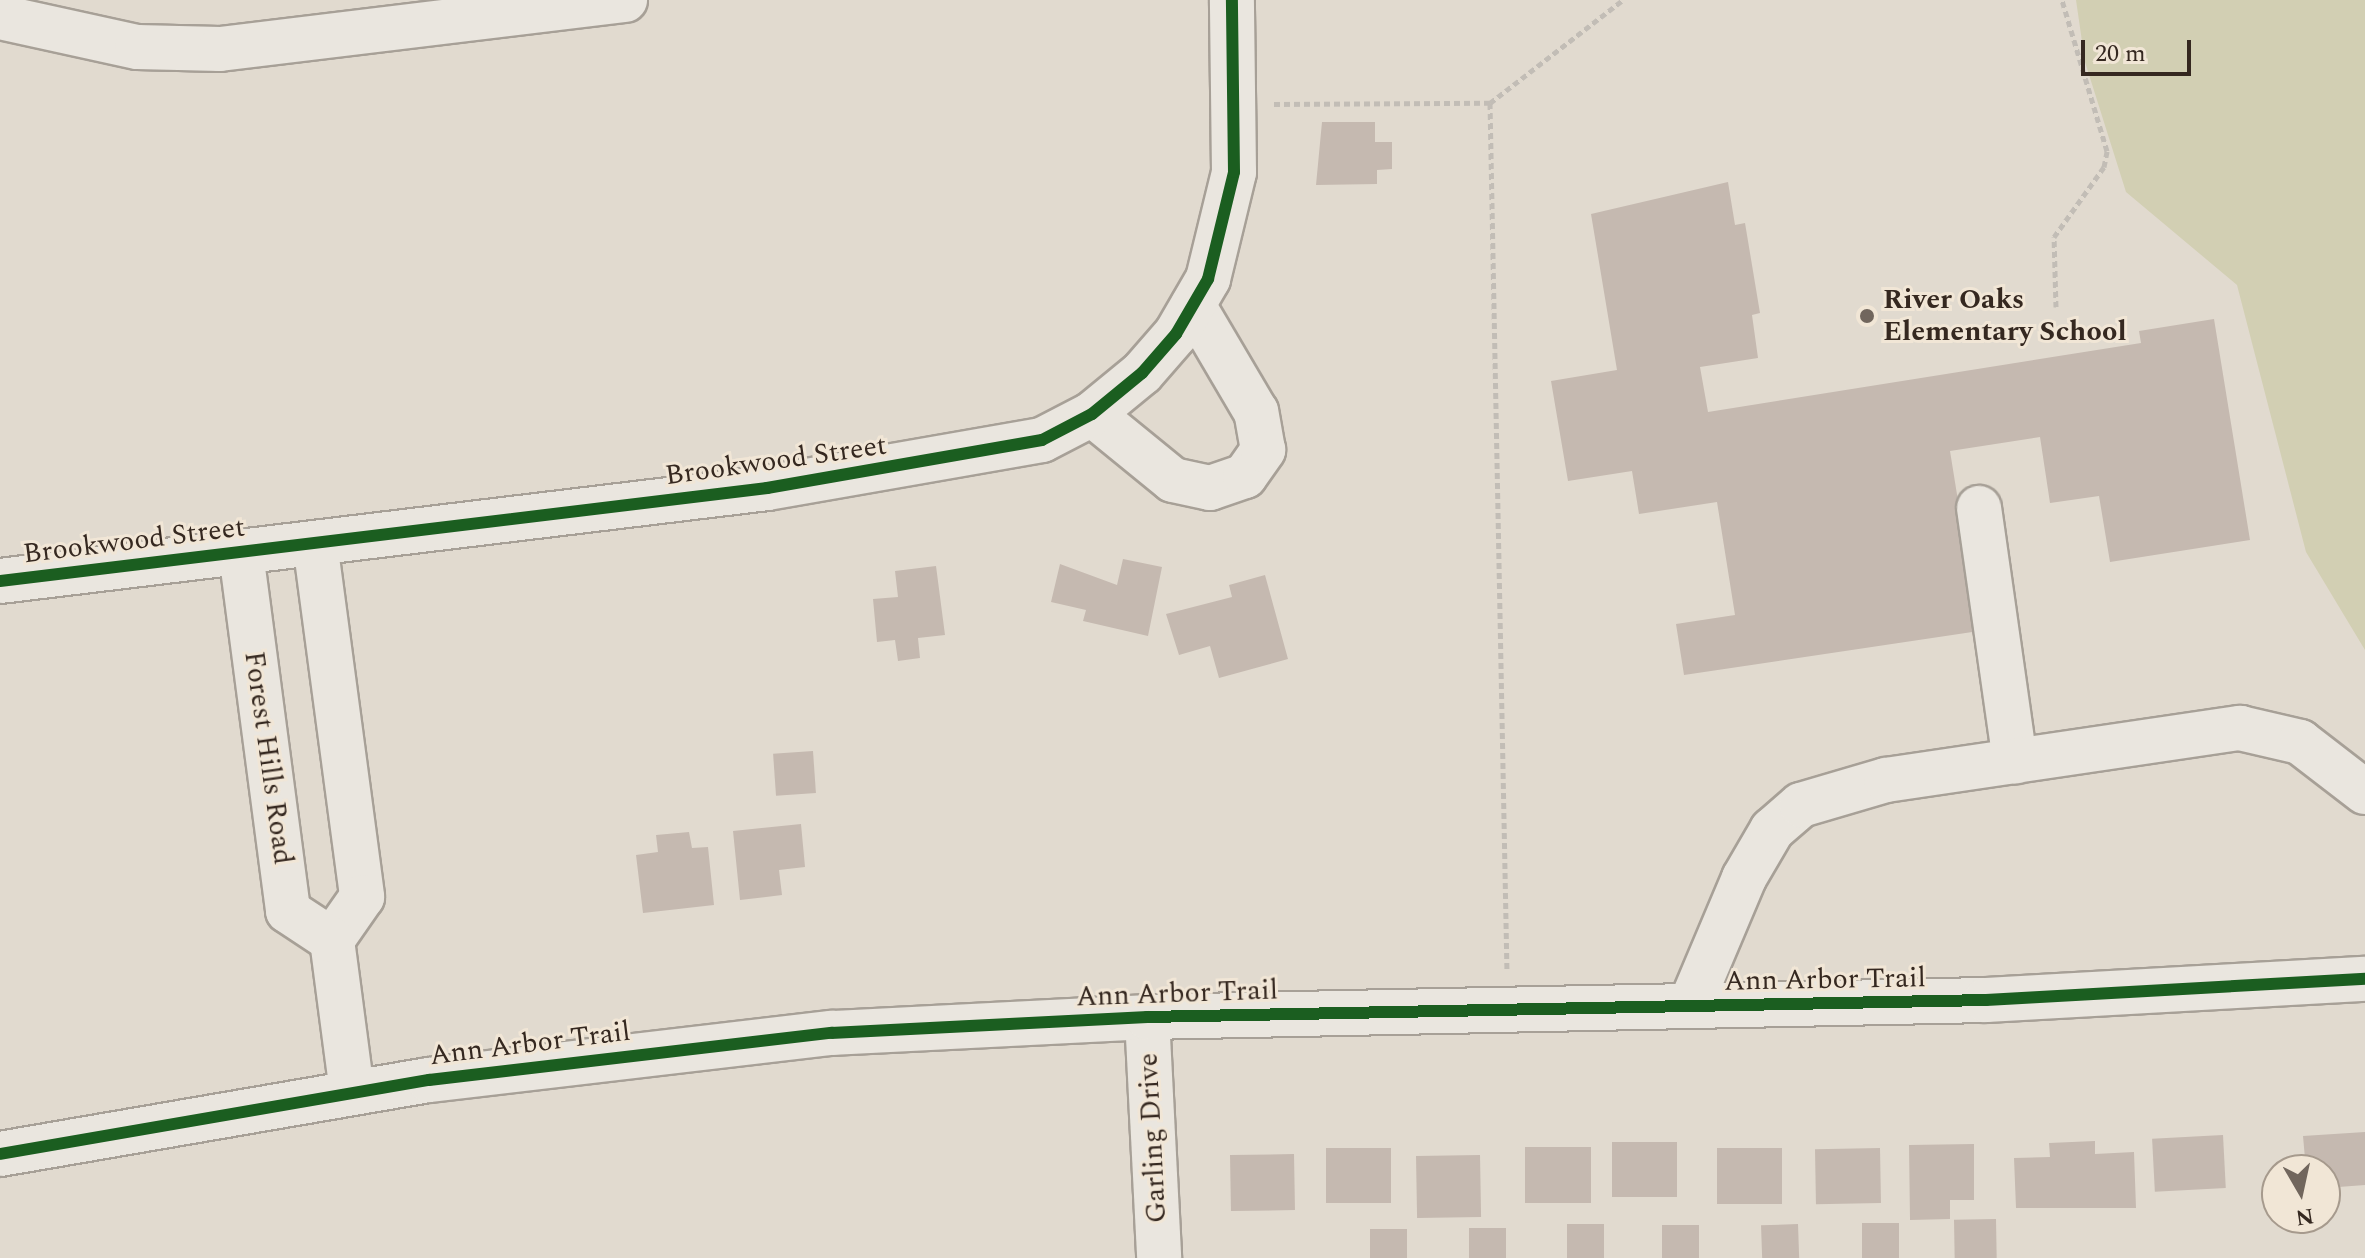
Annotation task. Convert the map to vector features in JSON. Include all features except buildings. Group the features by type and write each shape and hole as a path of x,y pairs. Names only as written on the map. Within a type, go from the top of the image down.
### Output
{"street":[{"path":"0,17 137,47 220,49 625,0"},
{"name":"Brookwood Street","path":"0,581 241,553 977,457 1042,440 1092,414 1142,373 1193,305 1225,229 1233,105 1232,0"},
{"path":"1092,414 1173,480 1210,488 1245,476 1263,450 1256,412 1193,305"},
{"path":"1979,508 2015,761"},
{"path":"315,543 362,897 332,940 352,1091"},
{"name":"Forest Hills Road","path":"241,553 288,911 332,940"},
{"path":"1690,1006 1756,856 1801,805 1886,780 2270,729 2300,742 2365,792"},
{"name":"Ann Arbor Trail","path":"0,1154 352,1091 832,1033 1147,1017 1986,1000 2365,979"},
{"name":"Garling Drive","path":"1147,1017 1159,1258"}],"path":[{"path":"1233,105 1490,103 1623,0"},
{"path":"2056,307 2054,237 2094,185 2107,151 2062,0"},
{"path":"1490,103 1507,1010"}],"shaded area":[{"path":"2076,0 2365,0 2365,650 2306,552 2237,285 2126,192 2085,62"}],"cycle path":[{"path":"0,581 767,488 1042,440 1092,414 1142,373 1176,334 1208,279 1234,172 1232,0"},
{"path":"0,1154 429,1080 832,1033 1147,1017 1986,1000 2365,979"}],"place":[{"name":"River Oaks Elementary School","path":"1867,316"}]}
